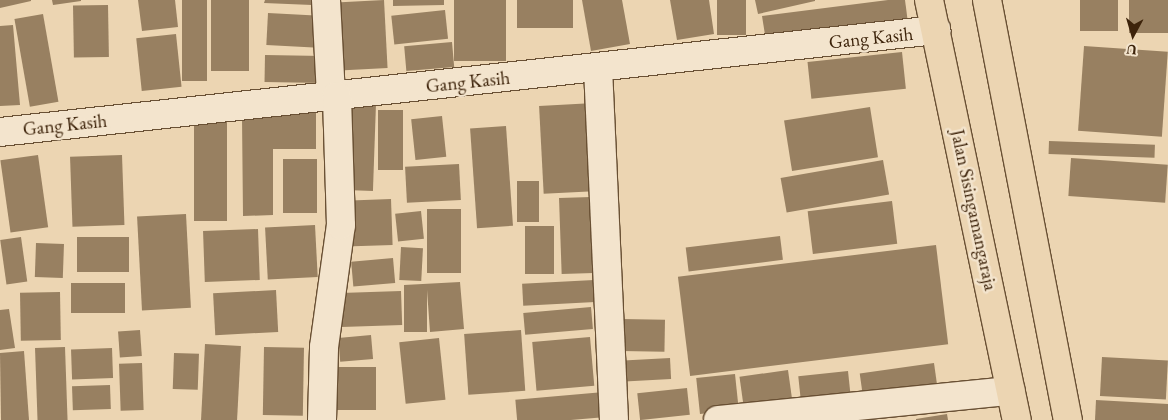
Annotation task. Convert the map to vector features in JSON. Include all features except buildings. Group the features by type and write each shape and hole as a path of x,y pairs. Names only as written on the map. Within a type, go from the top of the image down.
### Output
{"main road":[{"name":"Jalan Sisingamangaraja","path":"929,0 1017,420"},
{"path":"987,0 1068,420"}],"street":[{"path":"322,420 324,347 341,225 334,96 326,0"},
{"name":"Gang Kasih","path":"0,132 936,30"},
{"path":"598,68 614,420"},
{"path":"718,420 1011,391"}]}
